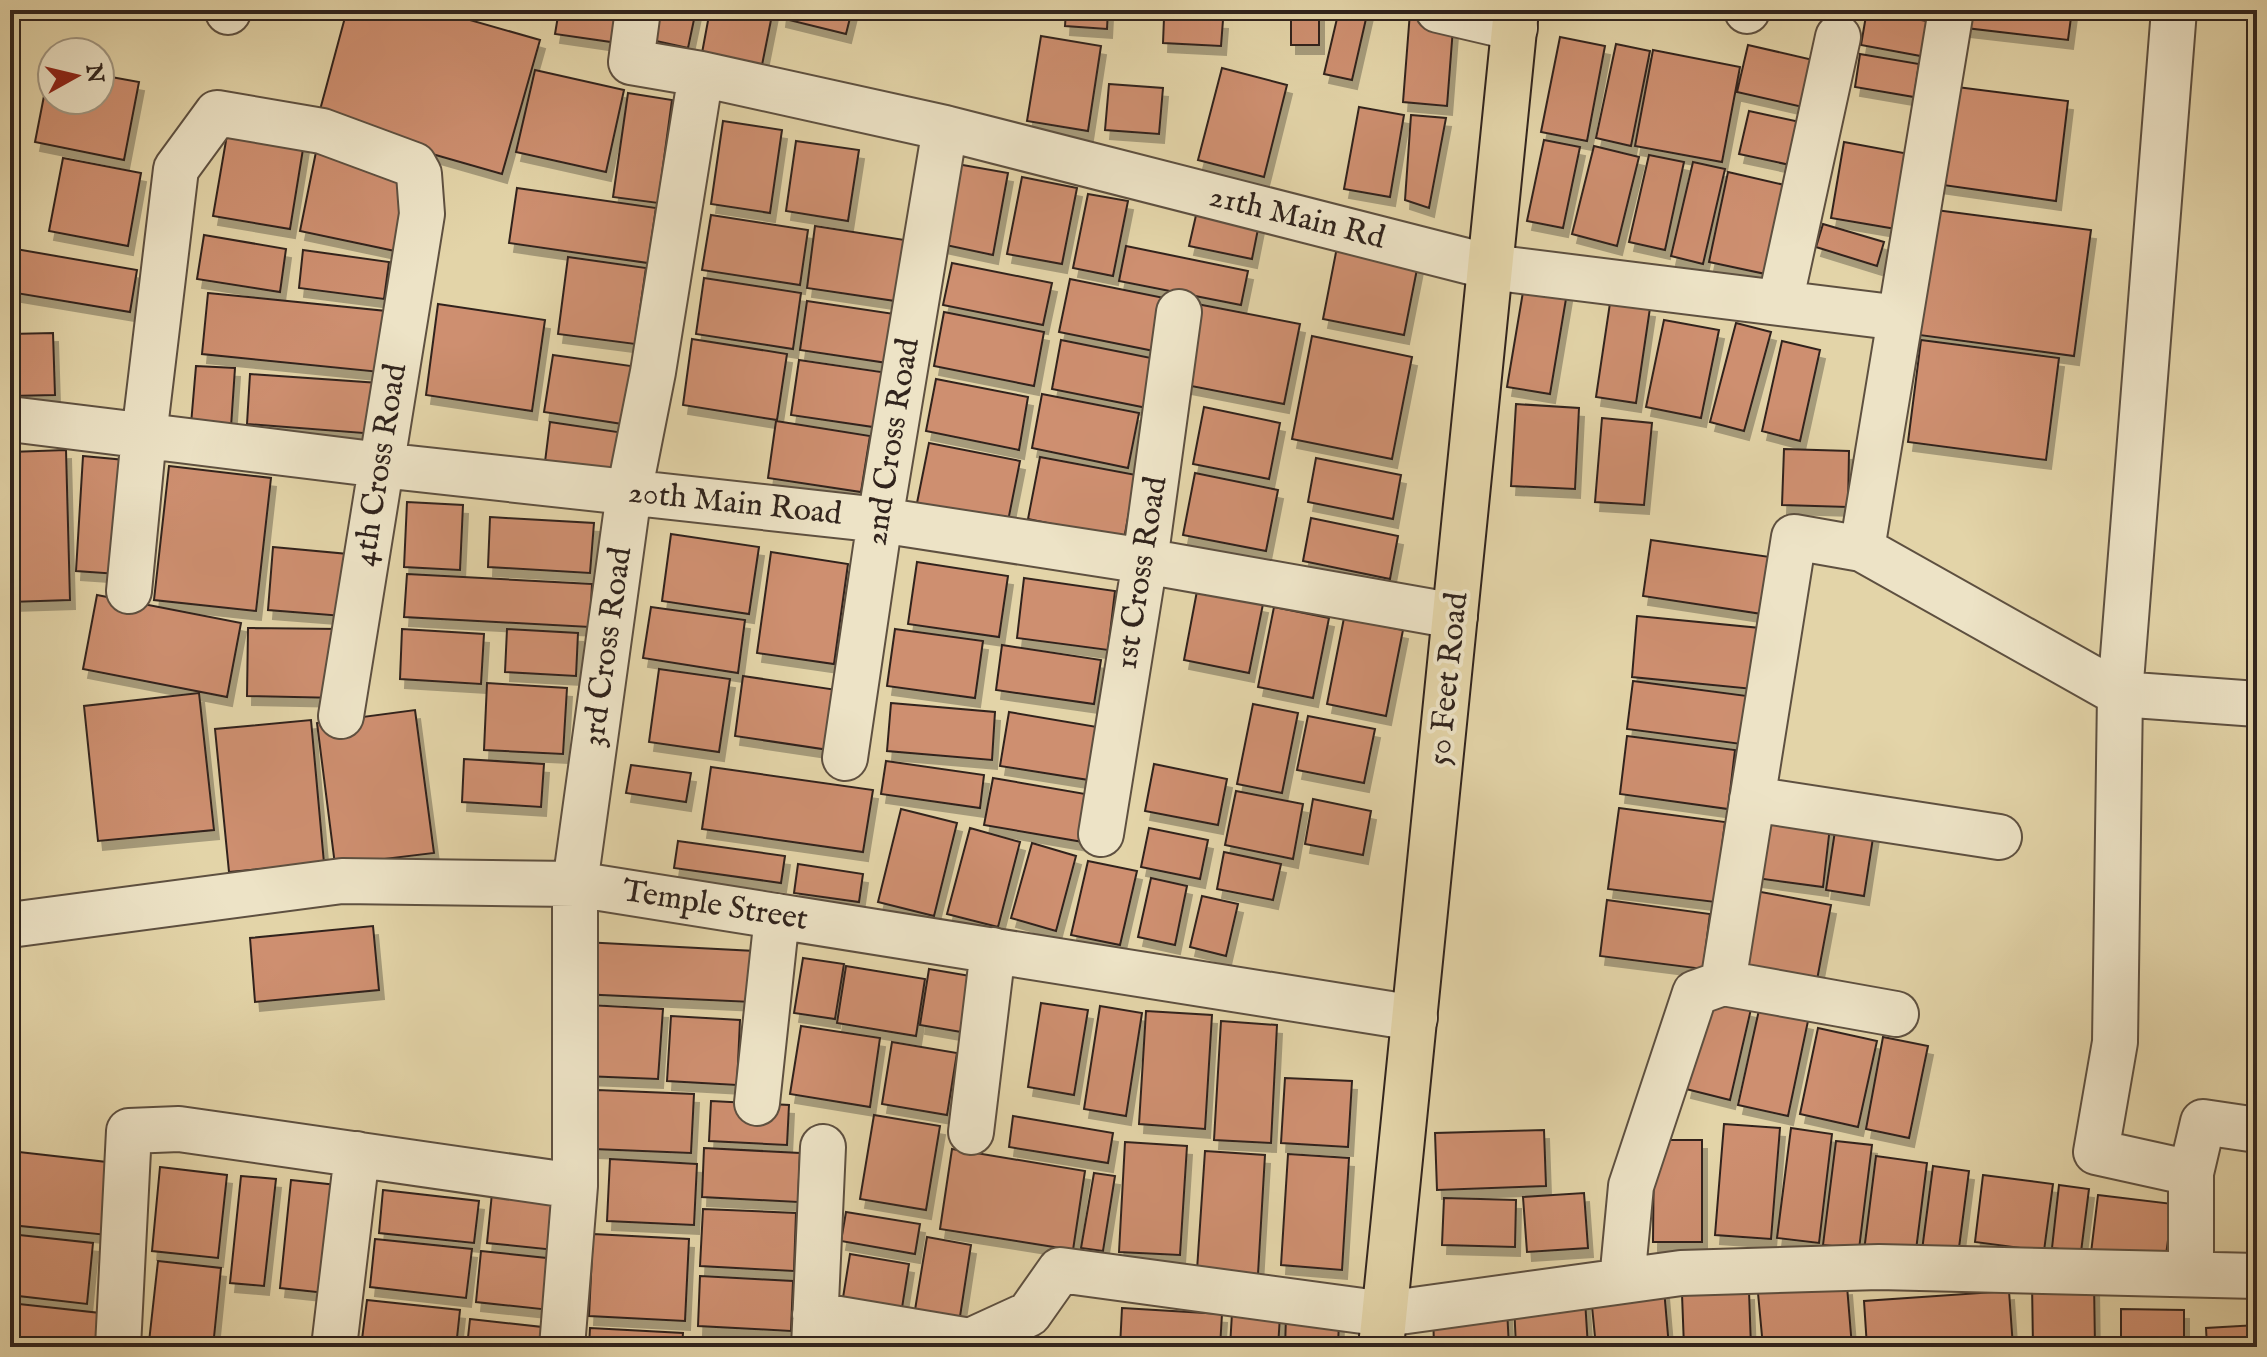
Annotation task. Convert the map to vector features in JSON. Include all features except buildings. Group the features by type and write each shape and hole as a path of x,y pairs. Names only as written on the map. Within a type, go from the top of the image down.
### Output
{"main road":[{"name":"50 Feet Road","path":"1383,1330 1516,19"}],"street":[{"path":"638,10 631,62 701,74"},
{"path":"1438,10 1516,19"},
{"path":"1862,549 1951,10"},
{"path":"2174,10 2120,694 2115,1042 2096,1152 2191,1173"},
{"path":"1780,303 1838,37"},
{"name":"21th Main Rd","path":"701,74 945,128 1490,267 1900,318"},
{"name":"3rd Cross Road","path":"562,1347 575,1186 575,884 629,493 653,372 701,74"},
{"name":"4th Cross Road","path":"144,436 176,169 217,113 322,131 414,165 419,174 422,214 341,716"},
{"name":"2nd Cross Road","path":"845,758 880,520 945,128"},
{"name":"1st Cross Road","path":"1101,834 1145,561 1179,312"},
{"name":"20th Main Road","path":"10,419 381,465 880,520 1145,561 1455,616"},
{"path":"129,591 144,436"},
{"path":"1723,983 1794,537 1862,549 2120,694 2257,704"},
{"path":"1752,799 1999,837"},
{"name":"Temple Street","path":"10,925 342,881 575,884 1415,1018"},
{"path":"757,1103 777,916"},
{"path":"971,1132 993,950"},
{"path":"1622,1281 1631,1186 1695,993 1723,983 1896,1014"},
{"path":"2191,1274 2191,1173 2203,1122 2257,1130"},
{"path":"118,1347 129,1131 179,1129 575,1186"},
{"path":"823,1147 814,1331 970,1341 1029,1314 1060,1270 1383,1330 1622,1281 1681,1273 1879,1267 2257,1276"},
{"path":"334,1347 357,1154"}]}
